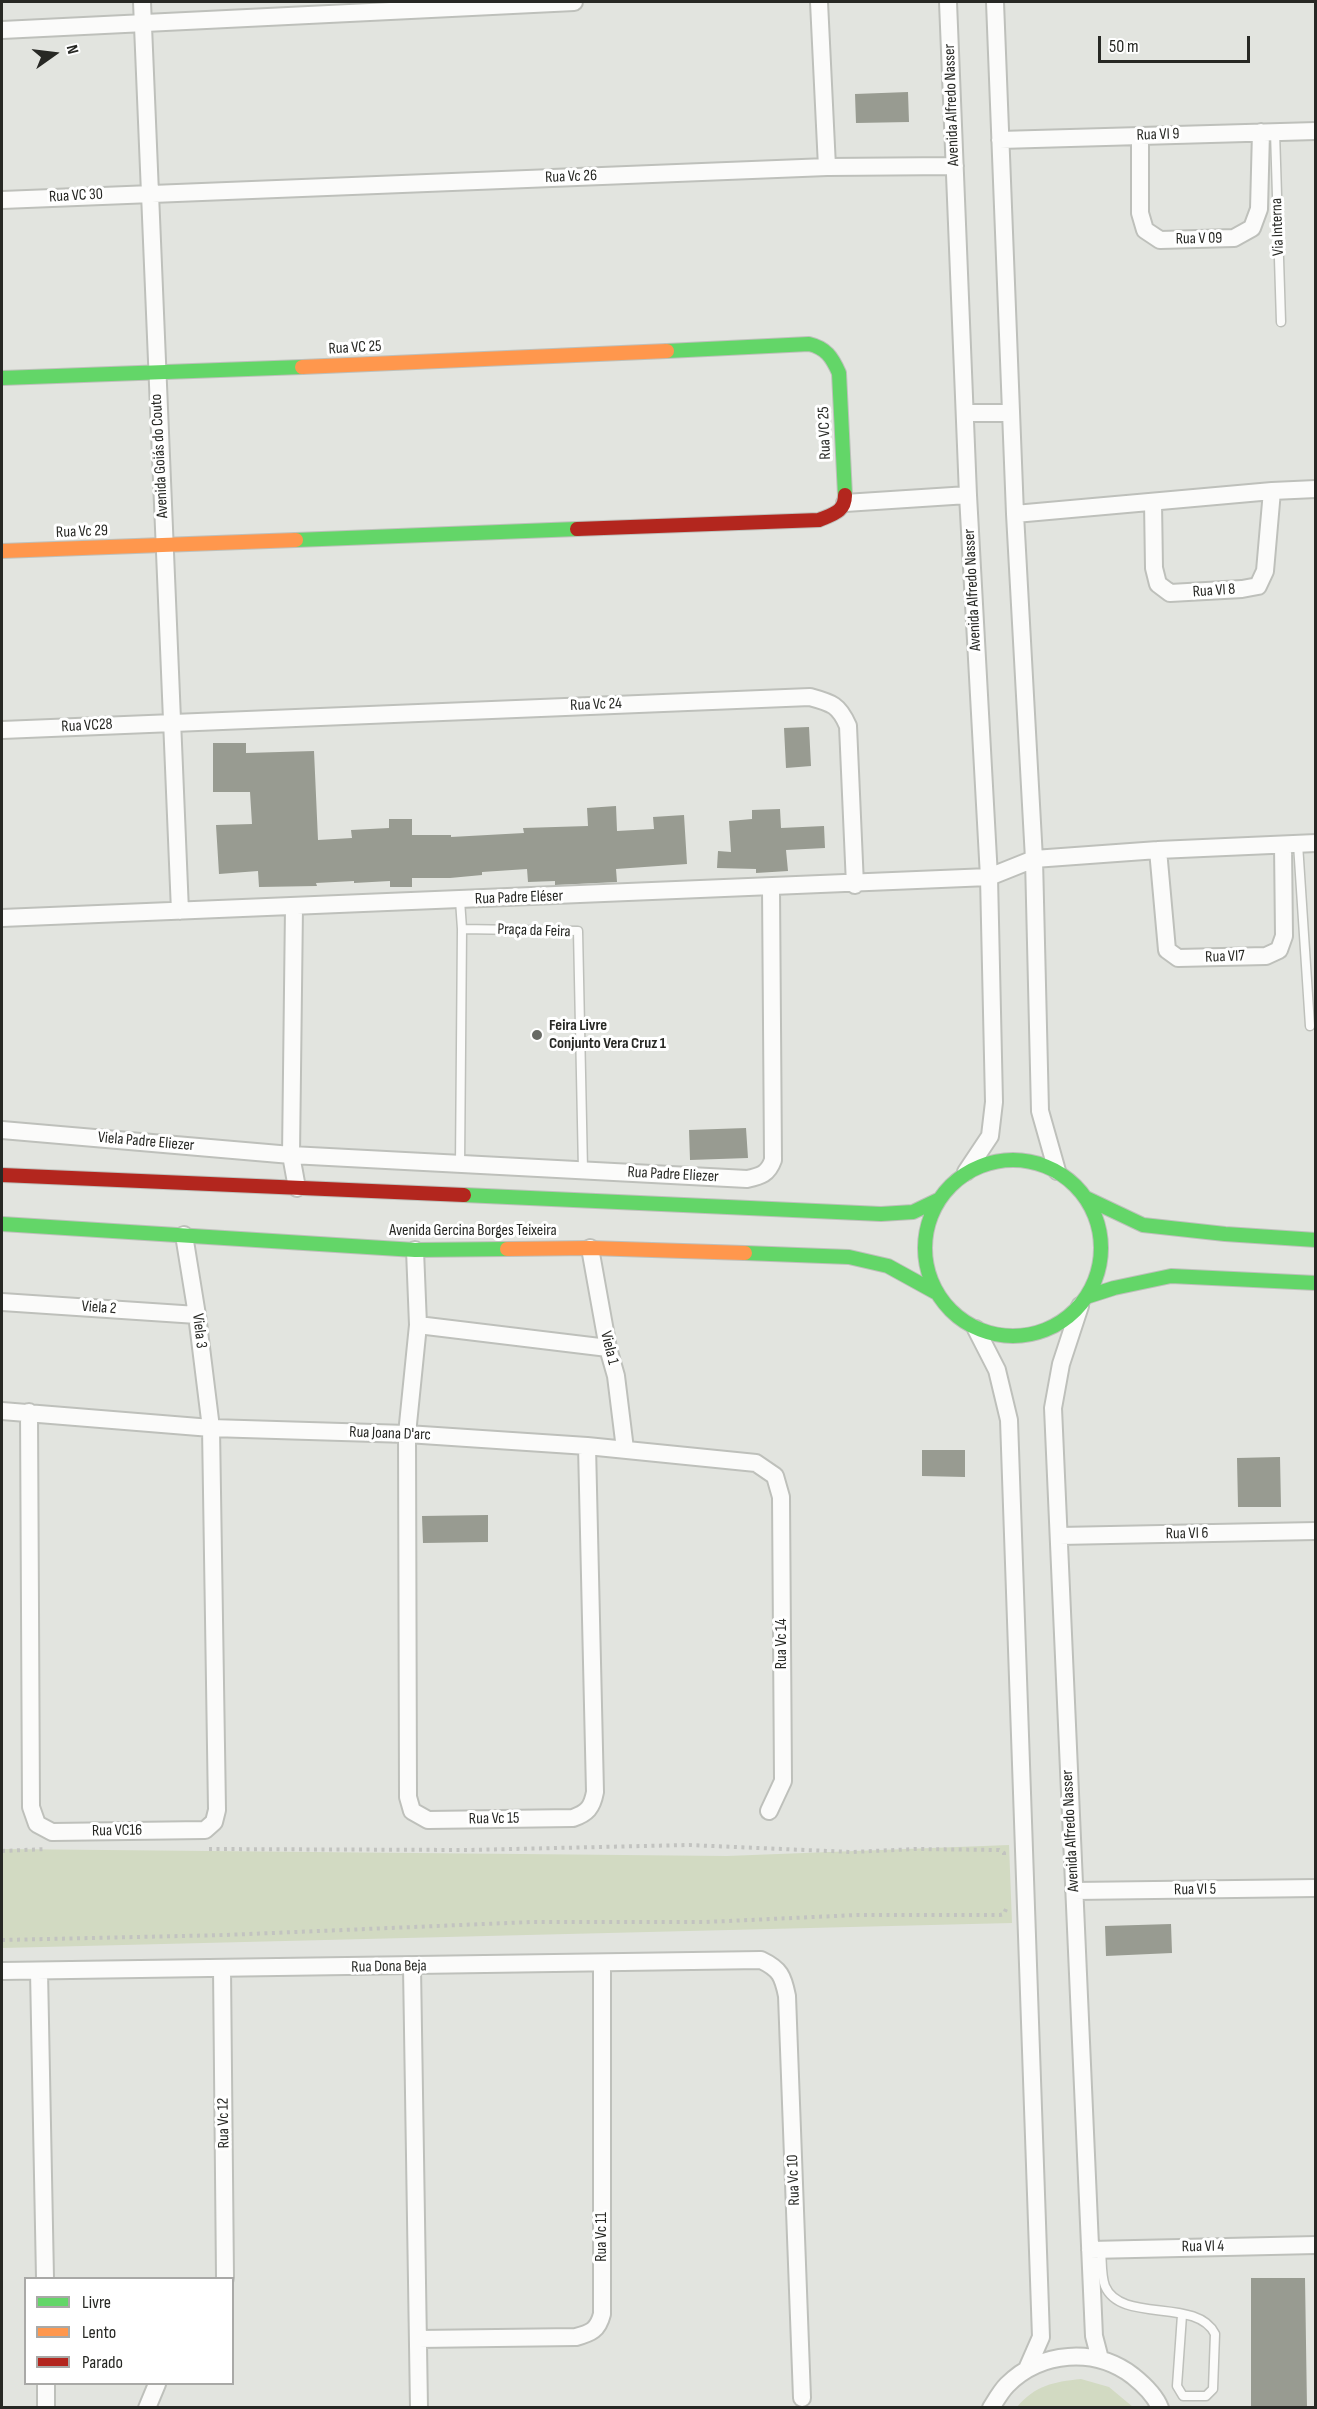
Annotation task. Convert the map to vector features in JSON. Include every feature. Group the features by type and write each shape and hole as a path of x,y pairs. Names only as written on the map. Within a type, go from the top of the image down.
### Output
{"main road":[{"name":"Rua VC 25","path":"156,374 809,344 822,347 832,356 839,373 844,503"},
{"path":"2,378 156,374"},
{"path":"165,545 819,520 840,512 844,503"},
{"name":"Rua Vc 29","path":"2,552 165,545"},
{"path":"1083,1302 1097,1274 1101,1248 1097,1222 1086,1198 1073,1183 1057,1171 1035,1162 1011,1159 988,1162 966,1172 951,1184 938,1200 928,1222 924,1246 927,1270 937,1293 954,1313 976,1329 1004,1336 1032,1335 1058,1324 1083,1302 1114,1288 1171,1276 1316,1283"},
{"name":"Avenida Gercina Borges Teixeira","path":"2,1175 881,1214 914,1212 938,1200"},
{"path":"1086,1198 1143,1225 1225,1234 1316,1240"},
{"name":"Avenida Gercina Borges Teixeira","path":"2,1224 415,1250 590,1248 849,1257 888,1266 937,1293"}],"street":[{"name":"Avenida Goiás do Couto","path":"142,2 180,911"},
{"path":"2,30 574,2"},
{"path":"819,2 827,167"},
{"name":"Avenida Alfredo Nasser","path":"948,2 968,495 989,877 994,1102 990,1136 966,1172"},
{"path":"995,2 1015,514 1034,859 1040,1111 1057,1171"},
{"name":"Rua VI 9","path":"1000,140 1316,131"},
{"name":"Rua V 09","path":"1140,136 1140,213 1145,230 1160,240 1234,238 1252,228 1259,210 1268,132"},
{"name":"Rua Vc 26","path":"150,193 827,167 955,166"},
{"name":"Rua VC 30","path":"2,200 150,193"},
{"path":"965,413 1011,413"},
{"path":"1015,514 1316,489"},
{"name":"Rua VI 8","path":"1153,502 1154,568 1158,584 1170,593 1242,589 1258,586 1265,571 1272,491"},
{"path":"844,503 968,495"},
{"name":"Rua Vc 24","path":"172,722 810,697 829,702 842,711 848,726 855,885"},
{"name":"Rua VC28","path":"2,730 172,722"},
{"path":"1034,859 1158,850 1316,843"},
{"name":"Rua VI7","path":"1158,850 1167,950 1178,958 1266,956 1279,950 1284,936 1291,844"},
{"name":"Rua Padre Eléser","path":"2,918 855,885 989,877 1034,859"},
{"name":"Rua Padre Eliezer","path":"291,1155 747,1179 760,1176 769,1170 773,1160 771,888"},
{"path":"294,907 291,1155 297,1188"},
{"name":"Viela Padre Eliezer","path":"2,1130 291,1155"},
{"name":"Viela 3","path":"184,1235 211,1428"},
{"name":"Viela 1","path":"590,1248 608,1348 616,1376 625,1449"},
{"path":"407,1434 418,1325 415,1250"},
{"name":"Viela 2","path":"2,1302 197,1315"},
{"name":"Avenida Alfredo Nasser","path":"1083,1302 1061,1364 1053,1407 1074,1891 1096,2249 1094,2336 1100,2359"},
{"path":"418,1325 608,1348"},
{"path":"976,1329 997,1371 1009,1420 1041,2337 1027,2369"},
{"name":"Rua Joana D'arc","path":"2,1411 211,1428 407,1434 625,1449 756,1463 774,1476"},
{"name":"Rua VC16","path":"29,1412 31,1807 37,1824 52,1832 205,1830 214,1822 217,1810 211,1428"},
{"name":"Rua Vc 15","path":"407,1434 408,1797 412,1811 428,1820 573,1818 585,1813 592,1805 595,1792 587,1446"},
{"name":"Rua Vc 14","path":"769,1811 783,1781 782,1497 774,1476"},
{"name":"Rua VI 6","path":"1059,1536 1316,1531"},
{"name":"Rua VI 5","path":"1074,1891 1316,1888"},
{"name":"Rua Dona Beja","path":"2,1971 412,1967 761,1960 775,1966"},
{"name":"Rua Vc 11","path":"418,2339 576,2337 589,2334 599,2327 602,2314 602,1964"},
{"name":"Rua Vc 10","path":"775,1966 784,1979 788,1996 802,2398"},
{"path":"412,1967 419,2408"},
{"name":"Rua Vc 12","path":"222,1968 225,2277"},
{"path":"39,1971 45,2277"},
{"name":"Rua VI 4","path":"1096,2249 1316,2245"},
{"path":"991,2408 1006,2385 1027,2369 1058,2358 1075,2356 1100,2359 1122,2368 1142,2383 1160,2406"},
{"path":"46,2385 46,2408"},
{"path":"147,2408 157,2385"}],"lane":[{"name":"Via Interna","path":"1268,132 1281,322"},
{"path":"1291,844 1310,1026"},
{"path":"460,900 462,929 460,1165"},
{"name":"Praça da Feira","path":"462,929 578,931 583,1170"},
{"path":"1096,2249 1105,2285 1112,2297 1123,2303 1201,2318 1211,2326 1215,2334 1213,2389 1206,2397 1183,2396 1177,2386 1182,2315"}],"path":[{"path":"208,1849 467,1850 689,1845 852,1852 915,1849 999,1850 1004,1853 1005,1866"},
{"path":"2,1851 49,1849"},
{"path":"2,1940 225,1935 531,1922 706,1923 857,1915 1000,1915 1006,1912 1006,1899"}],"green space":[{"path":"1009,1845 1012,1923 2,1948 2,1849 727,1856"},
{"path":"1081,2379 1109,2387 1133,2407 1017,2407 1038,2389"}],"building":[{"path":"908,92 909,122 856,123 855,94"},
{"path":"809,727 811,766 786,768 784,728"},
{"path":"213,743 246,743 246,753 314,751 318,840 352,838 351,830 389,828 389,819 412,819 412,835 451,835 451,837 524,833 523,828 588,826 587,808 616,806 617,831 654,829 653,817 684,815 687,864 616,869 617,882 555,885 555,881 528,882 527,869 482,872 482,875 450,878 412,878 412,887 390,887 390,881 354,883 354,881 316,883 317,886 259,887 258,871 219,874 216,825 252,824 250,792 213,792"},
{"path":"780,809 781,828 824,826 825,848 786,850 788,871 756,873 756,869 717,868 718,851 731,852 729,821 752,819 752,810"},
{"path":"746,1128 748,1158 690,1160 689,1130"},
{"path":"922,1450 965,1450 965,1477 922,1476"},
{"path":"1280,1457 1281,1507 1238,1507 1237,1458"},
{"path":"488,1515 488,1542 423,1543 422,1516"},
{"path":"1171,1924 1172,1953 1106,1956 1105,1926"},
{"path":"1251,2278 1305,2278 1307,2408 1251,2408"}],"traffic: fast":[{"path":"667,351 809,344 824,351 831,358 839,373 845,495"},
{"path":"2,378 302,367"},
{"path":"296,540 577,529"},
{"path":"1013,1160 1047,1167 1062,1175 1075,1186 1086,1199 1094,1214 1101,1248 1094,1282 1086,1297 1075,1310 1062,1321 1047,1329 1013,1336 979,1329 964,1321 951,1310 940,1297 932,1282 925,1248 932,1214 940,1199 951,1186 964,1175 979,1167 1013,1160"},
{"path":"464,1195 881,1214 913,1212 938,1200"},
{"path":"1086,1198 1143,1225 1225,1234 1316,1240"},
{"path":"2,1224 415,1250 507,1249"},
{"path":"745,1253 849,1257 888,1266 937,1293"},
{"path":"1086,1297 1114,1288 1171,1276 1316,1283"}],"traffic: slow":[{"path":"302,367 667,351"},
{"path":"2,551 296,540"},
{"path":"507,1249 590,1248 745,1253"}],"traffic: jam":[{"path":"577,529 819,520 840,509 845,495"},
{"path":"2,1175 464,1195"}],"place":[{"name":"Feira Livre Conjunto Vera Cruz 1","path":"537,1035"}]}
